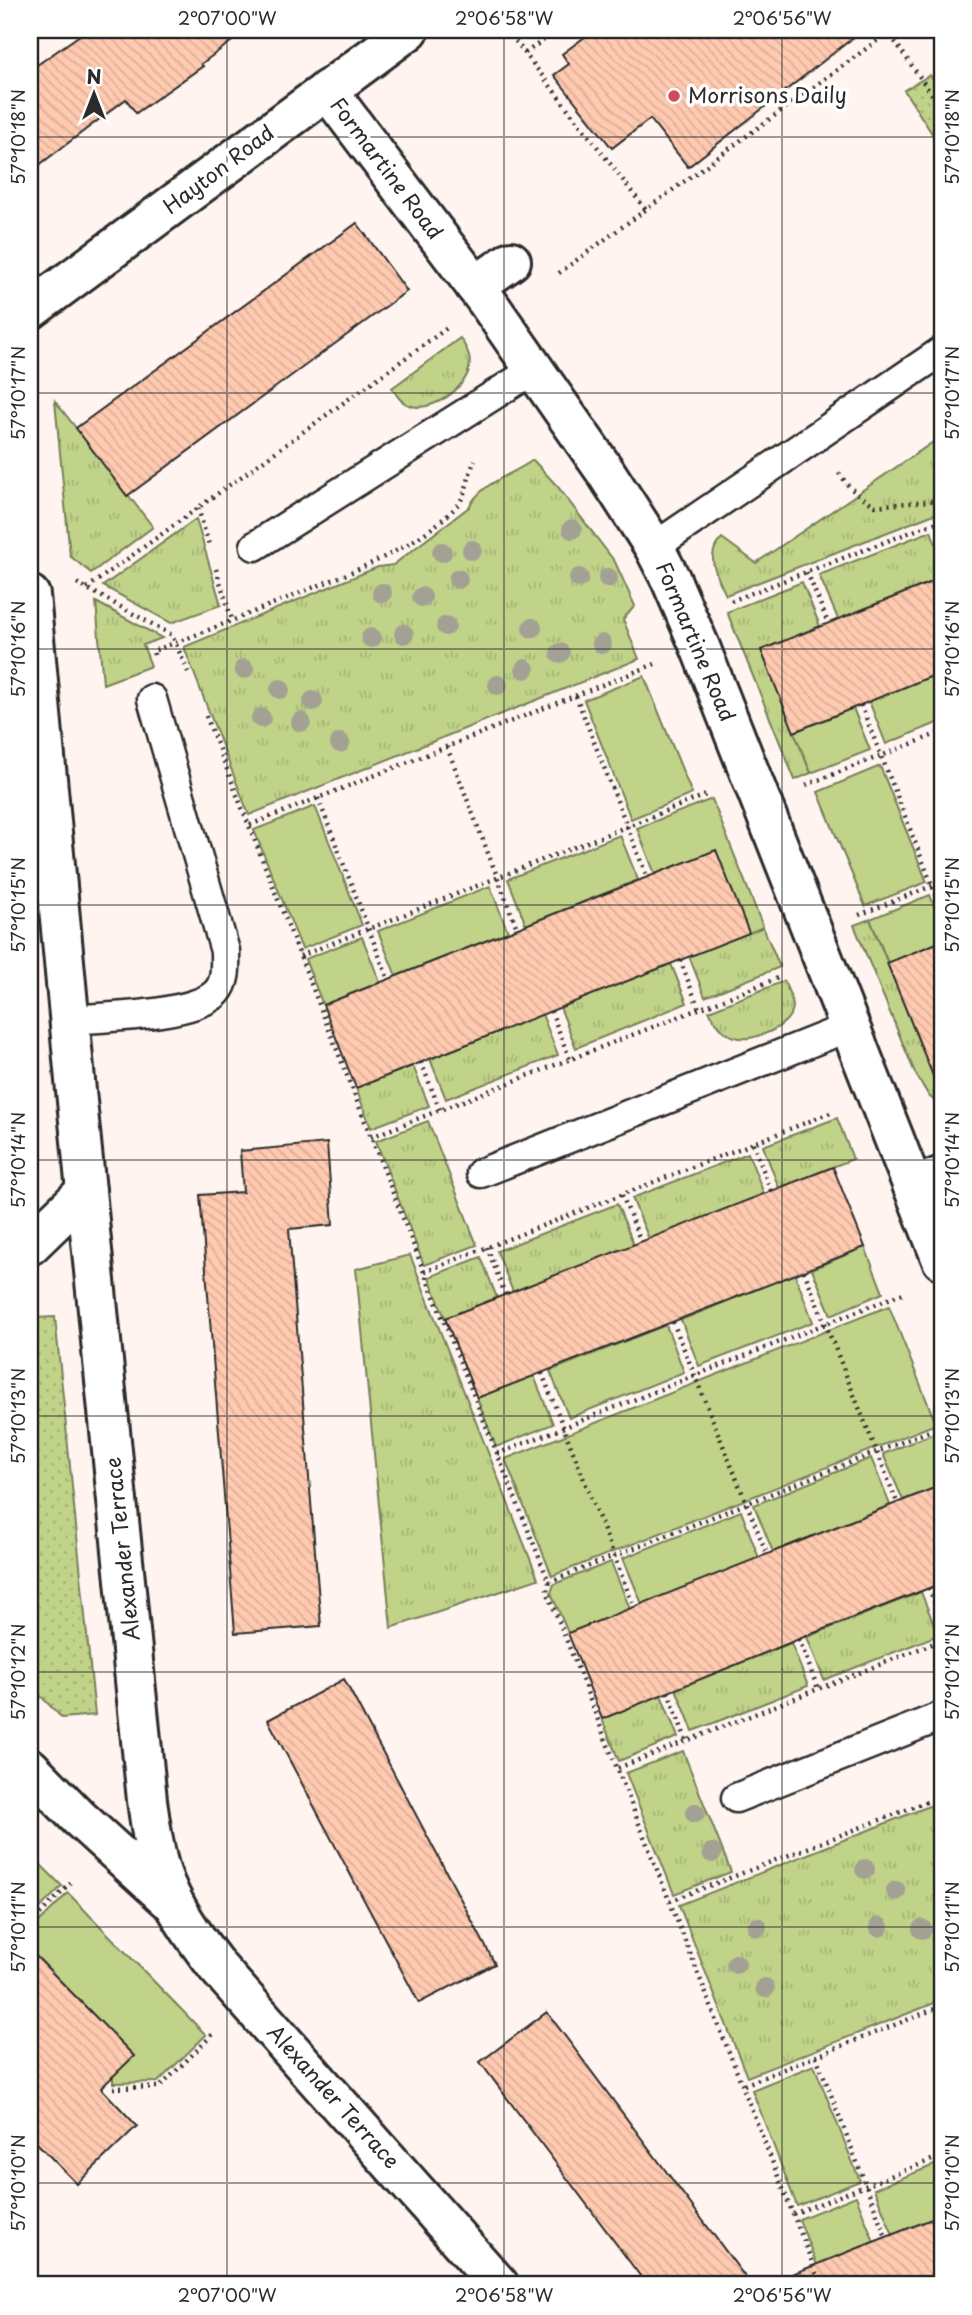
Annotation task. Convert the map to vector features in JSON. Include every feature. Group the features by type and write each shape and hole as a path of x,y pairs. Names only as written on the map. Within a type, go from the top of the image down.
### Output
{"street":[{"name":"Hayton Road","path":"30,310 409,30"},
{"name":"Formartine Road","path":"327,90 535,369 654,547 688,618 876,1096 927,1182 942,1260"},
{"path":"486,301 511,261"},
{"name":"Alexander Terrace","path":"30,594 147,1800 159,1869 173,1904 218,1968 499,2285"},
{"path":"30,1245 86,1191"},
{"name":"Alexander Terrace","path":"30,1768 79,1818 173,1904"}],"lane":[{"path":"654,547 942,351"},
{"path":"255,546 535,369"},
{"path":"71,1020 160,1012 201,1003 218,991 226,973 225,951 152,699"},
{"path":"481,1173 849,1027"},
{"path":"736,1798 942,1716"}],"path":[{"path":"507,30 646,210"},
{"path":"525,53 558,30"},
{"path":"88,588 486,301 646,210 888,31 942,109"},
{"path":"815,438 850,488 875,506 942,500"},
{"path":"158,649 334,579 385,557 412,541 456,507 466,492 470,471 477,455"},
{"path":"688,618 940,520 942,530"},
{"path":"807,572 828,623"},
{"path":"76,582 172,635 191,679"},
{"path":"250,825 650,666"},
{"path":"576,696 647,877"},
{"path":"861,705 942,910"},
{"path":"205,715 549,1582 547,1591 821,2285"},
{"path":"817,781 942,732"},
{"path":"447,747 517,928"},
{"path":"300,956 751,777"},
{"path":"318,798 388,979"},
{"path":"873,909 942,882"},
{"path":"680,960 699,1009"},
{"path":"371,1137 822,960"},
{"path":"551,1011 570,1060"},
{"path":"421,1062 440,1110"},
{"path":"424,1272 876,1096"},
{"path":"752,1143 771,1191"},
{"path":"622,1195 641,1242"},
{"path":"487,1247 505,1294"},
{"path":"804,1271 897,1502"},
{"path":"496,1454 899,1294"},
{"path":"673,1322 766,1554"},
{"path":"542,1373 634,1607"},
{"path":"549,1582 942,1426"},
{"path":"929,1588 942,1623"},
{"path":"799,1639 818,1689"},
{"path":"618,1768 942,1640"},
{"path":"668,1692 687,1742"},
{"path":"670,1901 942,1796"},
{"path":"30,1924 60,1895"},
{"path":"744,2085 942,2006"},
{"path":"113,2088 159,2087 197,2050"},
{"path":"816,2056 886,2237"},
{"path":"793,2214 942,2156"}],"green space":[{"path":"930,75 942,92 942,149 904,90"},
{"path":"460,338 468,352 470,365 466,378 459,386 451,394 431,405 410,406 401,400 392,388"},
{"path":"55,401 153,527 91,573 70,556"},
{"path":"942,436 942,511 726,595 716,573 713,558 722,538 756,563"},
{"path":"533,460 558,487 615,562 635,606 623,619 639,659 249,815 184,647 378,567 393,565 469,507 489,485"},
{"path":"196,519 221,605 171,623 103,586"},
{"path":"931,531 942,561 942,578 838,619 819,575"},
{"path":"802,582 820,626 761,650 811,773 795,780 727,612"},
{"path":"96,602 162,638 143,645 151,666 103,684"},
{"path":"942,672 942,721 886,744 869,701"},
{"path":"644,676 692,794 631,819 584,700"},
{"path":"853,708 870,750 811,773 794,732"},
{"path":"880,766 927,882 865,906 818,792"},
{"path":"712,799 763,927 749,933 716,850 655,874 637,828"},
{"path":"315,806 362,925 302,949 254,830"},
{"path":"620,835 638,880 526,925 508,879"},
{"path":"490,886 508,932 396,976 378,931"},
{"path":"930,895 942,926 942,941 888,963 870,919"},
{"path":"870,919 922,1049 942,1042 942,1107 929,1096 915,1073 854,925"},
{"path":"763,927 780,967 705,997 689,956"},
{"path":"362,937 380,982 323,1005 305,959"},
{"path":"671,964 687,1003 576,1048 560,1007"},
{"path":"784,981 793,1007 785,1021 770,1032 751,1038 730,1035 719,1027 709,1011"},
{"path":"542,1014 558,1055 446,1099 430,1059"},
{"path":"30,1064 36,1144 30,1153"},
{"path":"413,1066 429,1106 371,1128 356,1088"},
{"path":"837,1118 853,1159 779,1188 763,1146"},
{"path":"428,1121 477,1245 424,1265 376,1141"},
{"path":"748,1153 764,1194 649,1239 632,1198"},
{"path":"617,1204 634,1245 513,1292 497,1251"},
{"path":"865,1247 883,1293 831,1315 812,1269"},
{"path":"410,1255 538,1579 391,1628 356,1269"},
{"path":"481,1257 497,1298 445,1318 429,1277"},
{"path":"795,1274 813,1322 699,1366 681,1320"},
{"path":"889,1306 936,1424 552,1576 505,1459"},
{"path":"55,1317 95,1715 62,1718 30,1685 30,1323 34,1318"},
{"path":"666,1325 684,1372 569,1418 550,1371"},
{"path":"534,1376 553,1424 496,1447 477,1398"},
{"path":"942,1430 942,1485 903,1500 883,1454"},
{"path":"871,1458 890,1505 773,1552 754,1505"},
{"path":"741,1511 759,1558 642,1604 623,1558"},
{"path":"611,1562 630,1609 568,1633 551,1593 554,1584"},
{"path":"921,1592 938,1635 824,1680 807,1637"},
{"path":"791,1643 808,1686 693,1731 676,1689"},
{"path":"661,1695 678,1737 619,1761 602,1719"},
{"path":"683,1751 731,1872 674,1894 626,1773"},
{"path":"942,1801 942,2000 747,2077 679,1905"},
{"path":"30,1854 62,1886 30,1918"},
{"path":"68,1893 206,2035 158,2082 113,2083 113,2076 75,1997 30,1950 30,1931"},
{"path":"814,2065 860,2181 797,2206 752,2090"},
{"path":"942,2162 942,2215 893,2235 874,2189"},
{"path":"856,2196 874,2242 817,2265 799,2219"}],"building":[{"path":"87,30 247,30 201,64 203,66 136,113 126,99 30,172 30,70"},
{"name":"Morrisons Daily","path":"594,30 863,30 688,167 650,119 612,148 554,75 569,64 562,54"},
{"path":"357,223 407,291 127,496 76,428"},
{"path":"942,578 942,672 794,732 761,650"},
{"path":"716,850 749,933 356,1088 323,1005"},
{"path":"942,941 942,1093 940,1093 887,963"},
{"path":"327,1143 333,1225 289,1229 321,1626 235,1633 200,1195 243,1192 240,1151"},
{"path":"833,1167 865,1247 477,1398 445,1318"},
{"path":"942,1485 942,1583 602,1719 568,1633"},
{"path":"344,1679 495,1964 419,2003 268,1720"},
{"path":"30,1950 134,2056 101,2088 137,2126 77,2184 30,2136"},
{"path":"547,2012 751,2285 647,2285 480,2062"},
{"path":"942,2215 942,2285 772,2285 772,2282"}],"place":[{"name":"Morrisons Daily","path":"674,96"}]}
